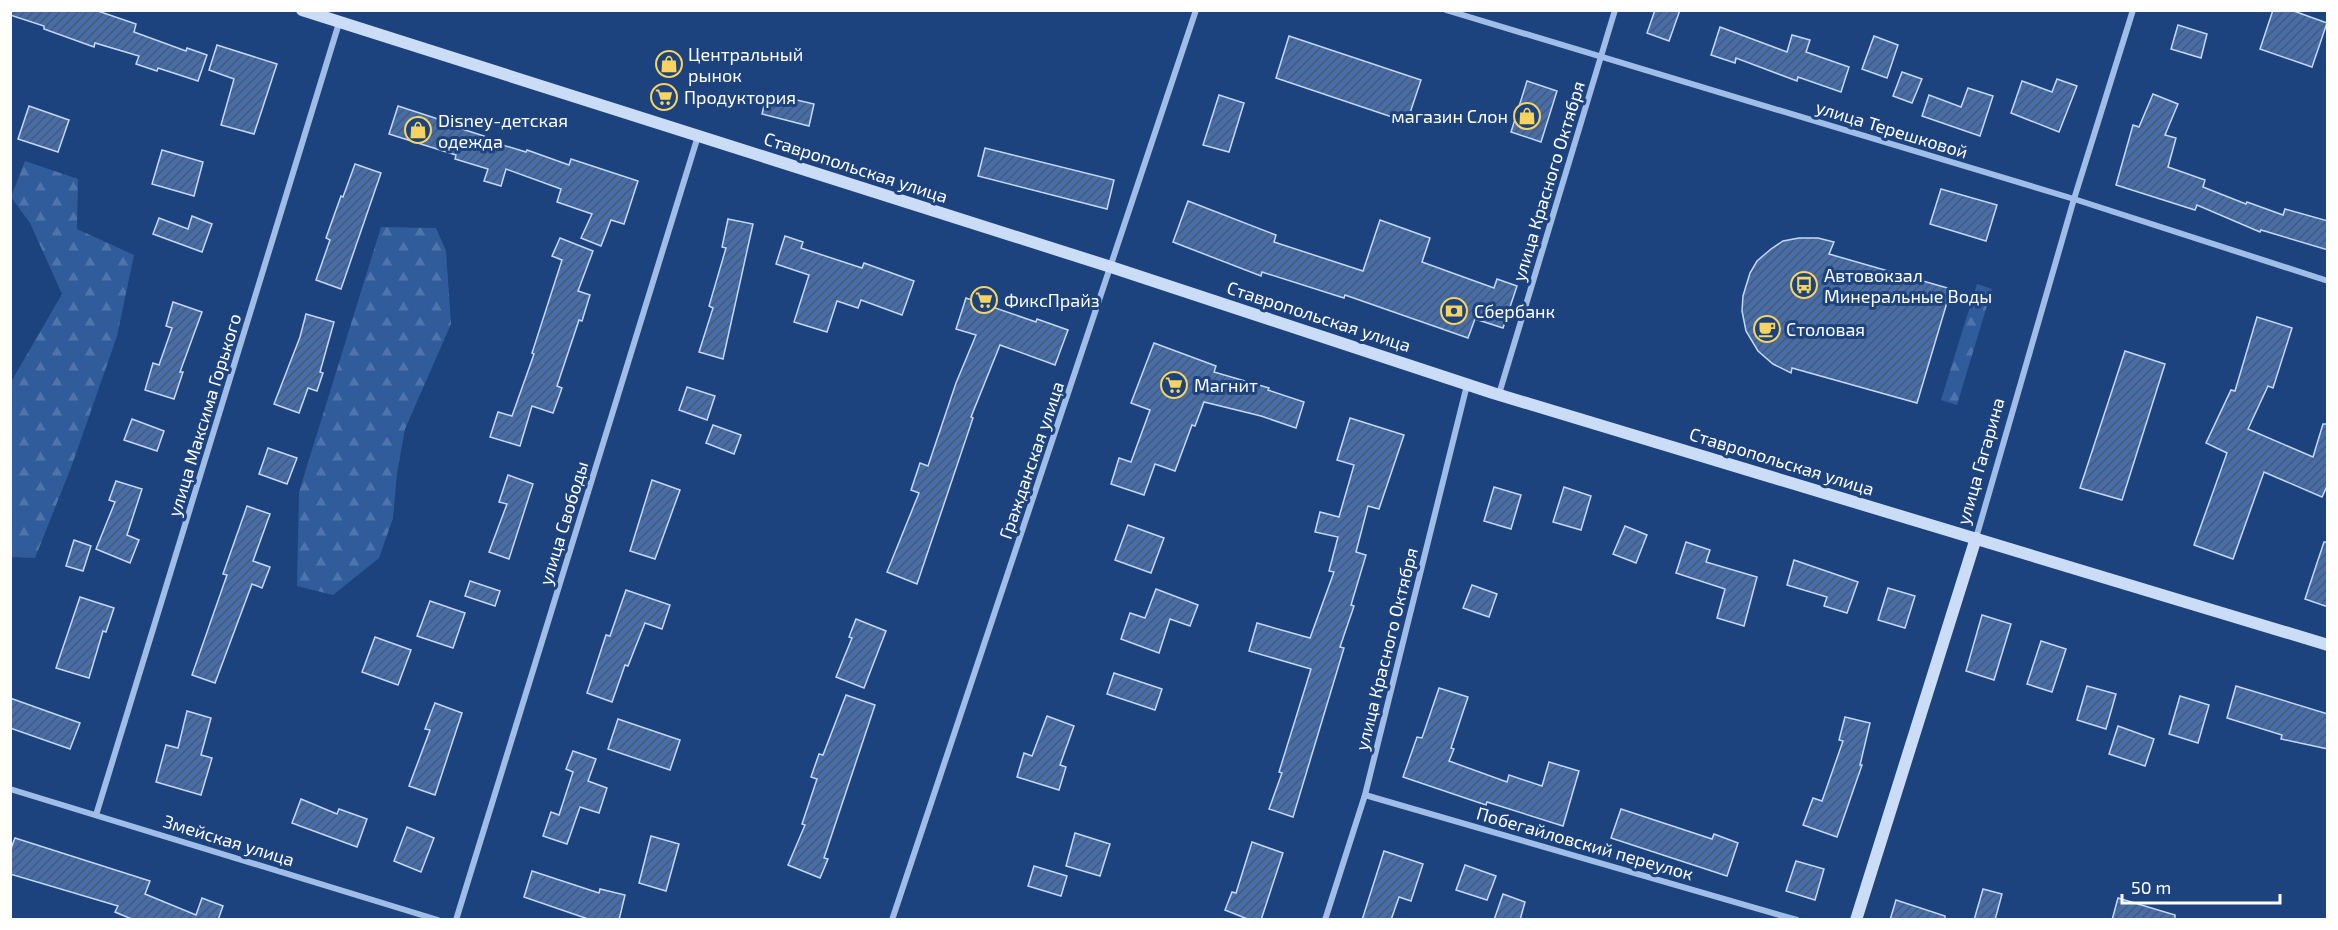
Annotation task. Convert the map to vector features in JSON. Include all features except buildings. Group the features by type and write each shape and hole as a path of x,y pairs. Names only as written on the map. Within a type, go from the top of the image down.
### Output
{"street":[{"name":"Ставропольская улица","path":"302,10 1112,267 1467,384 2328,645"},
{"name":"Гражданская улица","path":"892,920 1196,10"},
{"name":"улица Терешковой","path":"1446,10 2074,199 2328,281"},
{"name":"улица Красного Октября","path":"1499,394 1615,10"},
{"name":"улица Гагарина","path":"1856,920 1976,538 2074,199 2133,10"},
{"name":"улица Максима Горького","path":"96,815 339,23"},
{"name":"улица Свободы","path":"456,920 698,136"},
{"name":"улица Красного Октября","path":"1325,920 1365,795 1467,384"},
{"name":"Змейская улица","path":"10,789 438,920"},
{"name":"Побегайловский переулок","path":"1365,795 1797,920"}],"green space":[{"path":"25,161 78,179 77,229 134,255 117,336 72,465 35,558 11,557 11,382 62,294 30,223 11,197"},
{"path":"381,227 436,228 446,251 451,324 405,429 397,473 393,518 379,558 333,595 297,586 299,492"},
{"path":"1977,284 1992,289 1957,405 1941,400"}],"place":[{"name":"Центральный рынок","path":"669,64"},
{"name":"Продуктория","path":"664,97"},
{"name":"магазин Слон","path":"1527,116"},
{"name":"Disney-детская одежда","path":"418,130"},
{"name":"Автовокзал Минеральные Воды","path":"1804,285"},
{"name":"ФиксПрайз","path":"984,300"},
{"name":"Сбербанк","path":"1454,311"},
{"name":"Столовая","path":"1767,329"},
{"name":"Магнит","path":"1174,385"}]}
